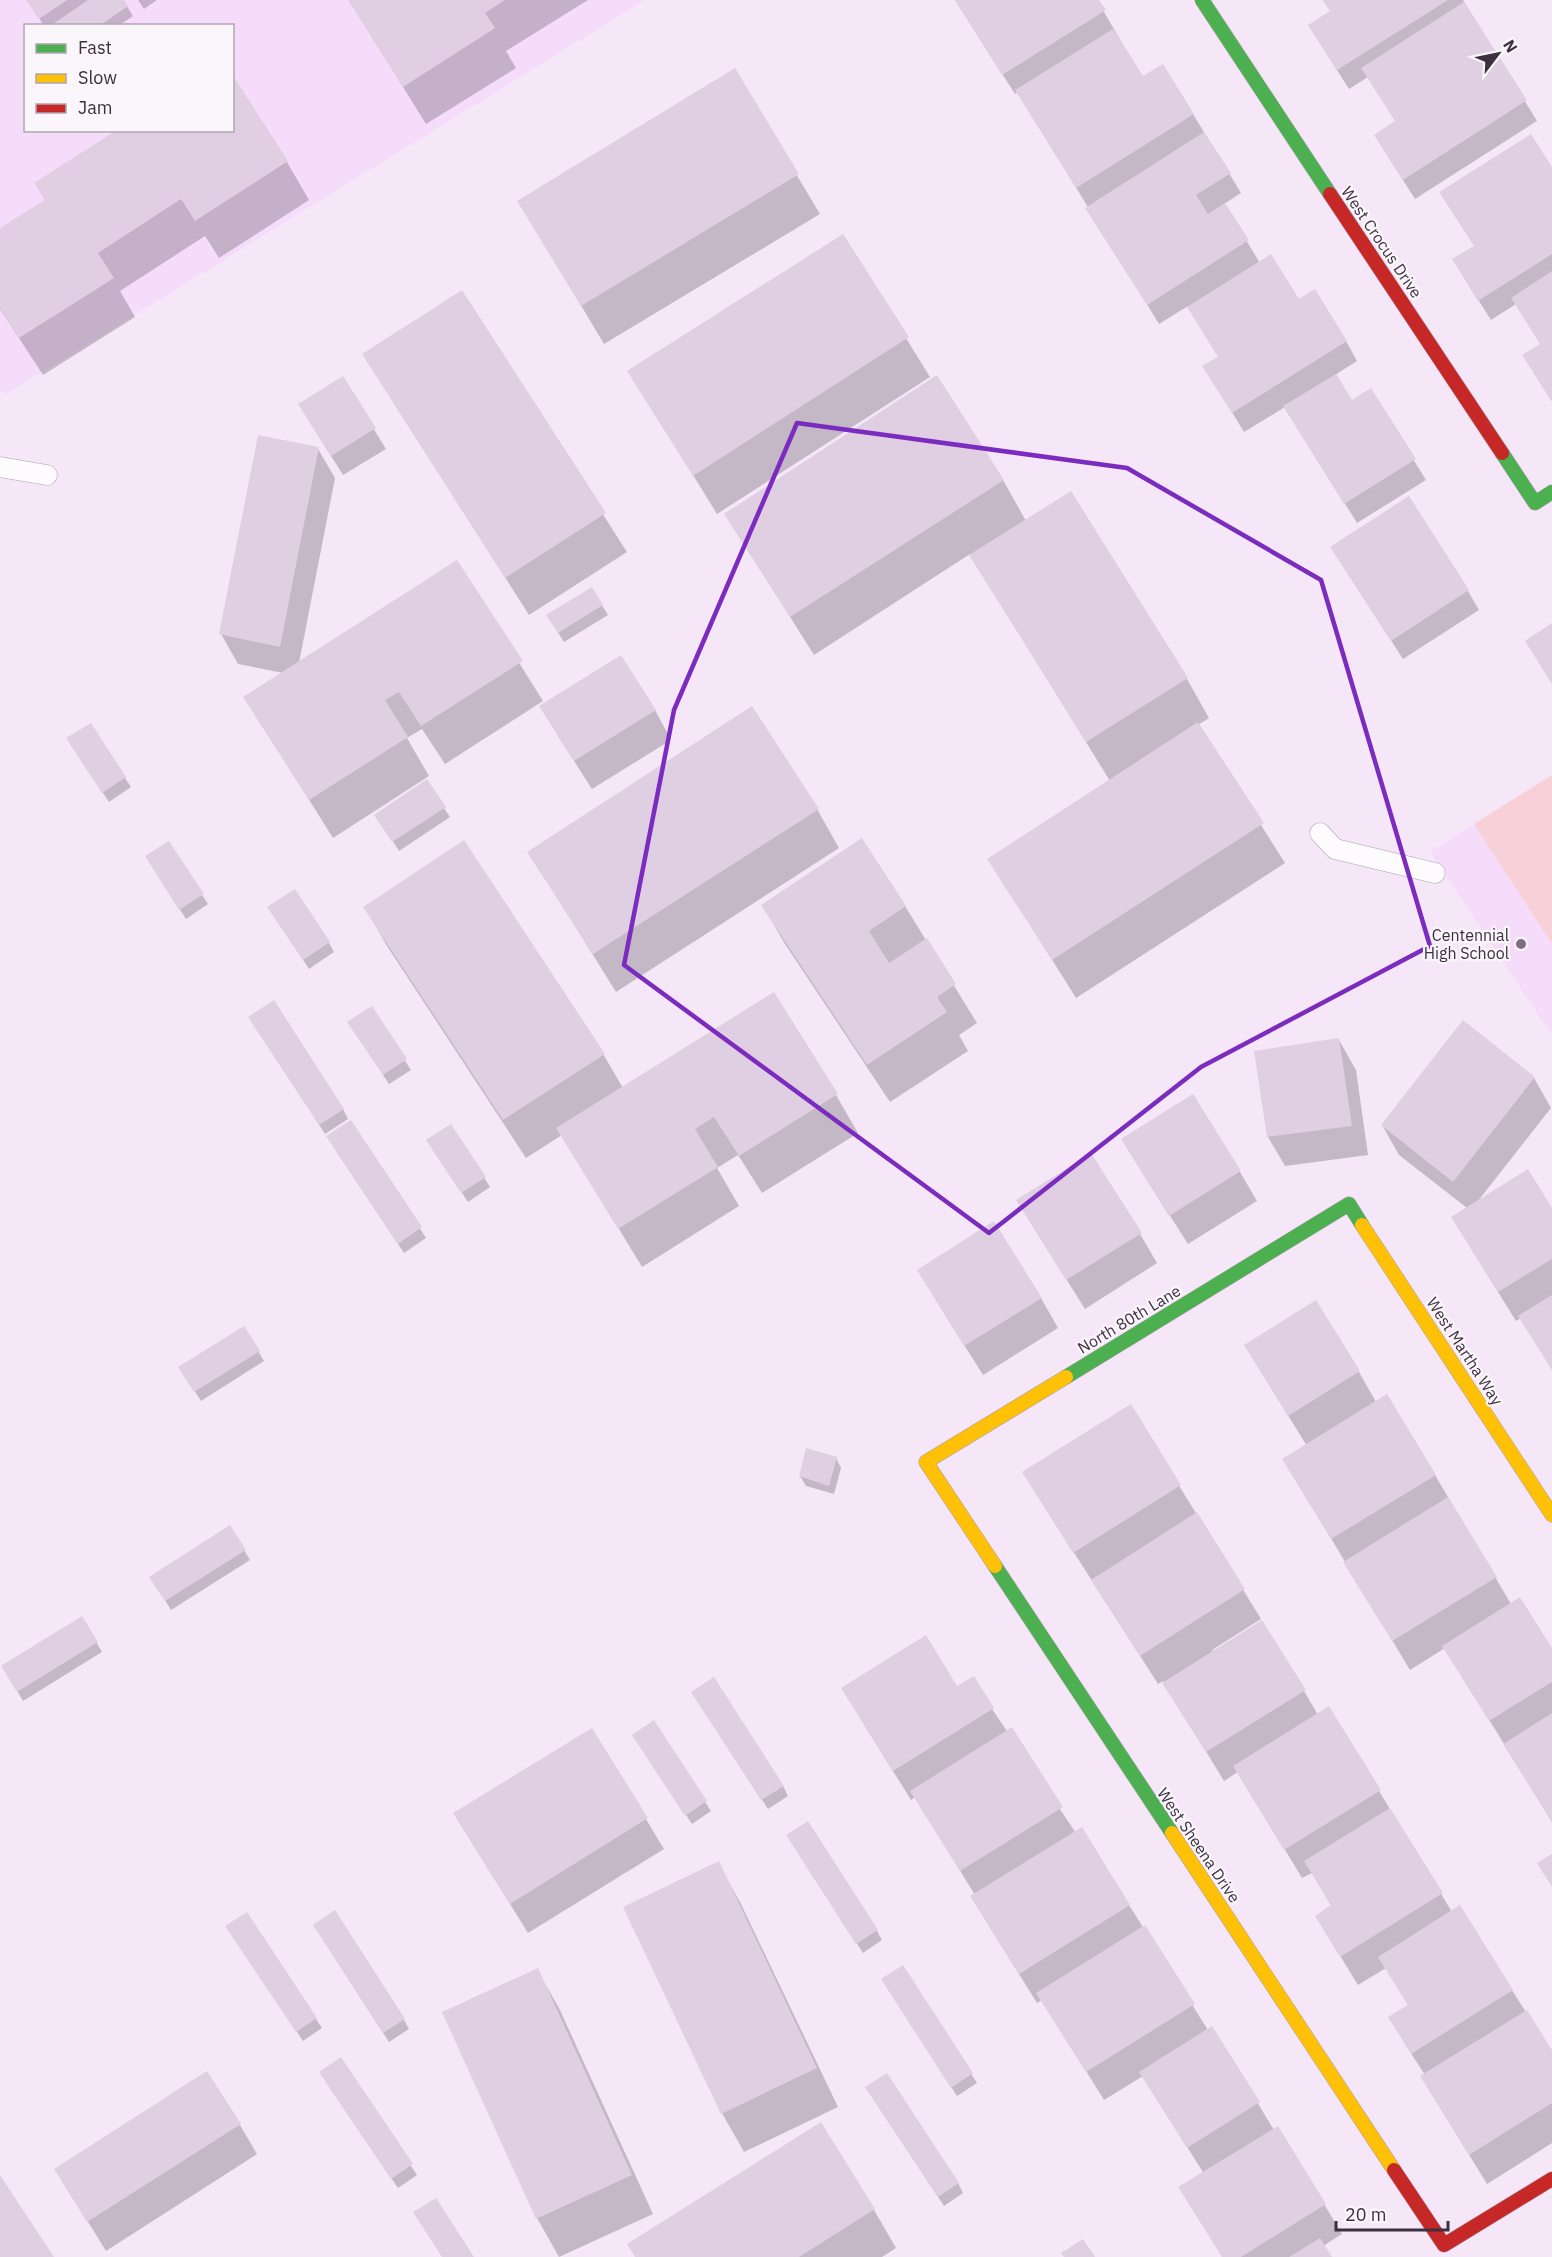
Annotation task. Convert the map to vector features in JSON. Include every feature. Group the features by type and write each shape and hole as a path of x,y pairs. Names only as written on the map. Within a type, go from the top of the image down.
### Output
{"street":[{"name":"West Crocus Drive","path":"1202,0 1535,502 1552,492"},
{"name":"North 80th Lane","path":"926,1462 1349,1204"},
{"name":"West Martha Way","path":"1349,1204 1552,1515"},
{"name":"West Sheena Drive","path":"926,1462 1444,2245 1552,2179"}],"lane":[{"path":"0,467 47,475"},
{"path":"1320,833 1335,849 1436,873"}],"highlighted area":[{"path":"797,423 1127,468 1321,580 1430,946 1201,1067 989,1233 624,965 674,710"}],"shaded area":[{"path":"0,0 645,0 5,395 0,389"},
{"name":"Centennial High School","path":"1552,775 1552,1036 1430,852"},
{"path":"1552,775 1552,944 1474,824"}],"building":[{"path":"26,0 67,0 39,19"},
{"path":"88,0 124,0 128,6 102,24 53,24"},
{"path":"348,0 505,0 485,13 495,28 403,87"},
{"path":"955,0 1099,0 1106,10 1002,75"},
{"path":"1323,0 1448,0 1337,70 1308,25 1330,11"},
{"path":"1464,2 1527,100 1403,180 1374,135 1395,121 1361,68"},
{"path":"1113,29 1143,76 1163,64 1194,114 1076,188 1015,90"},
{"path":"735,68 799,174 581,306 517,201"},
{"path":"234,77 288,161 195,221 181,199 98,253 114,278 19,338 0,308 0,228 45,200 34,183 114,132 234,132"},
{"path":"1204,132 1231,173 1196,195 1208,214 1225,203 1249,240 1147,305 1085,208"},
{"path":"1531,134 1552,167 1552,254 1478,301 1452,259 1474,246 1439,192"},
{"path":"843,234 909,337 693,476 627,371"},
{"path":"1271,254 1299,299 1315,289 1347,341 1232,413 1202,366 1218,357 1187,307"},
{"path":"1552,271 1552,402 1522,355 1540,344 1511,298"},
{"path":"462,290 606,513 505,578 362,354"},
{"path":"1336,374 1352,400 1371,388 1416,459 1344,504 1283,406"},
{"path":"937,375 1004,480 790,617 724,514"},
{"path":"343,376 376,428 331,456 298,404"},
{"path":"258,435 319,447 280,647 219,634"},
{"path":"1071,491 1188,678 1086,742 969,555"},
{"path":"1409,496 1469,590 1391,641 1330,547"},
{"path":"457,560 523,661 421,726 399,692 385,700 408,737 309,800 243,697"},
{"path":"592,587 603,605 558,633 546,615"},
{"path":"1552,623 1552,684 1525,641"},
{"path":"621,655 656,710 574,761 539,706"},
{"path":"752,706 819,809 593,954 527,852"},
{"path":"1198,722 1264,823 1052,960 987,859"},
{"path":"91,723 126,777 102,793 66,738"},
{"path":"427,779 446,807 392,842 374,815"},
{"path":"862,838 906,906 869,931 889,963 927,938 956,984 937,997 947,1012 867,1065 761,905"},
{"path":"464,840 605,1054 503,1120 363,907"},
{"path":"169,841 204,894 179,910 145,856"},
{"path":"295,889 330,942 303,960 267,907"},
{"path":"774,992 838,1094 739,1156 714,1117 695,1129 718,1167 618,1229 556,1128"},
{"path":"274,1000 344,1109 319,1125 248,1017"},
{"path":"372,1006 407,1059 383,1075 347,1022"},
{"path":"1463,1020 1535,1077 1453,1182 1381,1125"},
{"path":"1339,1038 1352,1126 1267,1137 1254,1051"},
{"path":"1193,1094 1241,1171 1169,1216 1121,1139"},
{"path":"351,1120 422,1227 398,1244 326,1136"},
{"path":"451,1124 486,1177 461,1193 426,1140"},
{"path":"1091,1153 1142,1233 1066,1280 1016,1200"},
{"path":"1528,1169 1552,1208 1552,1259 1498,1292 1451,1217"},
{"path":"994,1221 1042,1298 964,1346 917,1270"},
{"path":"1552,1295 1552,1370 1518,1316"},
{"path":"1316,1300 1360,1371 1288,1416 1244,1345"},
{"path":"244,1326 260,1351 194,1392 178,1367"},
{"path":"1387,1394 1436,1475 1331,1539 1282,1459"},
{"path":"1131,1404 1181,1485 1073,1553 1022,1472"},
{"path":"806,1448 837,1457 829,1486 799,1476"},
{"path":"1448,1497 1497,1577 1392,1641 1343,1562"},
{"path":"1197,1512 1245,1589 1140,1656 1091,1580"},
{"path":"230,1525 246,1550 165,1601 149,1577"},
{"path":"1520,1597 1552,1648 1552,1682 1489,1721 1442,1646"},
{"path":"82,1616 98,1642 17,1692 1,1666"},
{"path":"1262,1620 1306,1690 1206,1752 1162,1683"},
{"path":"926,1635 957,1686 974,1676 994,1708 893,1771 841,1688"},
{"path":"714,1677 784,1786 761,1800 691,1692"},
{"path":"1329,1706 1381,1790 1284,1850 1233,1766"},
{"path":"1552,1713 1552,1822 1503,1744"},
{"path":"654,1720 707,1801 685,1816 632,1735"},
{"path":"1012,1727 1063,1807 960,1871 910,1791"},
{"path":"592,1728 648,1818 510,1904 453,1813"},
{"path":"1390,1808 1443,1893 1340,1957 1315,1916 1331,1905 1304,1861"},
{"path":"808,1821 878,1930 856,1944 786,1835"},
{"path":"1082,1827 1130,1905 1019,1974 970,1896"},
{"path":"1552,1854 1552,1887 1537,1863"},
{"path":"719,1861 817,2068 721,2114 623,1907"},
{"path":"1460,1905 1513,1990 1411,2054 1388,2017 1408,2005 1378,1957"},
{"path":"335,1910 405,2019 383,2033 313,1925"},
{"path":"247,1912 317,2018 296,2032 225,1926"},
{"path":"1145,1925 1195,2004 1086,2072 1036,1993"},
{"path":"903,1965 973,2073 951,2088 881,1979"},
{"path":"538,1968 632,2175 536,2219 442,2012"},
{"path":"1527,2010 1552,2050 1552,2103 1469,2155 1420,2076"},
{"path":"1212,2026 1260,2102 1187,2148 1139,2072"},
{"path":"341,2057 413,2164 391,2179 319,2072"},
{"path":"207,2071 241,2124 87,2222 54,2169"},
{"path":"887,2073 959,2183 938,2197 865,2087"},
{"path":"821,2122 875,2209 799,2257 635,2257 627,2244"},
{"path":"1278,2126 1326,2204 1241,2257 1222,2257 1178,2187"},
{"path":"0,2175 54,2257 0,2257"},
{"path":"436,2198 474,2257 442,2257 413,2212"},
{"path":"1320,2238 1332,2257 1289,2257"},
{"path":"1083,2239 1095,2257 1064,2257 1061,2253"}],"traffic: fast":[{"path":"1202,0 1330,194"},
{"path":"1502,453 1535,503 1552,492"},
{"path":"1066,1377 1349,1204 1362,1225"},
{"path":"995,1566 1172,1833"}],"traffic: slow":[{"path":"1362,1225 1552,1515"},
{"path":"995,1566 926,1462 1066,1377"},
{"path":"1172,1833 1394,2170"}],"traffic: jam":[{"path":"1330,194 1502,453"},
{"path":"1394,2170 1444,2245 1552,2179"}],"place":[{"name":"Centennial High School","path":"1521,944"}]}
